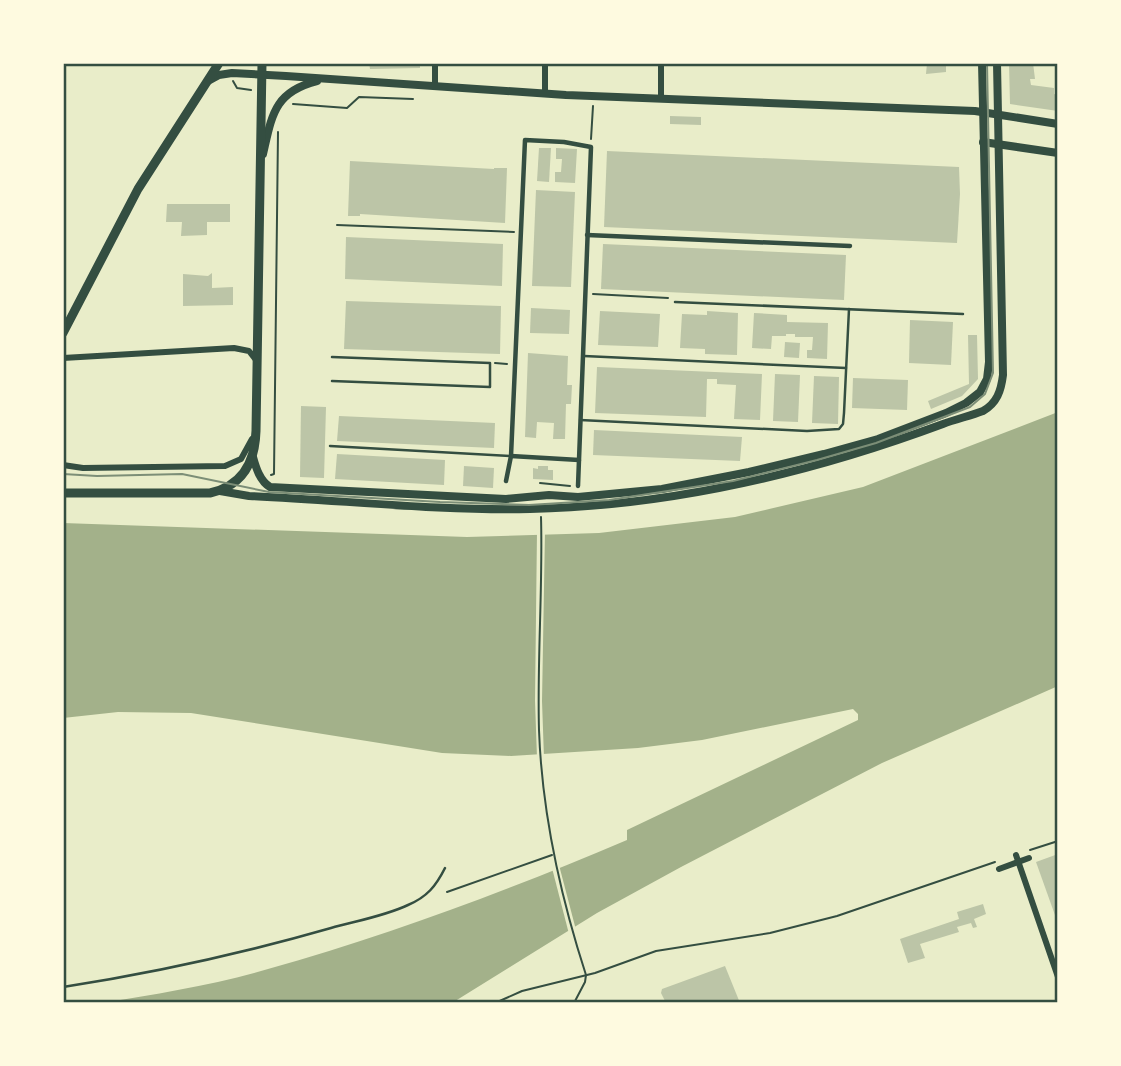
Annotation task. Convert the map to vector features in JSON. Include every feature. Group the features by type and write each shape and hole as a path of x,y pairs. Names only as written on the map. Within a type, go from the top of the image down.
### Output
{"main road":[{"path":"63,333 138,190 219,63"},
{"path":"66,492 210,493 220,491 245,471 253,457 256,431 262,63"}],"street":[{"path":"435,63 435,87"},
{"path":"545,63 545,92"},
{"path":"661,63 661,98"},
{"path":"253,457 265,484 270,487 506,499 549,495 578,498 650,491 749,472 878,439 966,403 980,392 987,379 982,63"},
{"path":"220,491 345,502 530,509 638,502 819,465 966,415 976,414 994,402 1002,386 997,63"},
{"path":"208,81 224,74 262,75 435,87 983,112 1058,124"},
{"path":"260,167 271,118 279,102 302,86 327,79"},
{"path":"506,481 511,456 525,141 564,142 591,147 579,460 575,486"},
{"path":"983,142 1058,153"},
{"path":"587,235 850,246"},
{"path":"63,358 234,348 249,351 256,362"},
{"path":"63,465 83,468 225,466 241,459 256,431"},
{"path":"511,456 579,460"},
{"path":"1017,859 1058,977"},
{"path":"999,865 1017,859 1029,859"}],"lane":[{"path":"675,302 963,314"},
{"path":"580,420 807,430 839,429 843,424 849,309"},
{"path":"583,356 846,368"},
{"path":"332,357 490,363 490,387 332,380"},
{"path":"330,446 511,456"},
{"path":"63,987 286,941 408,906 434,889 445,868"}],"path":[{"path":"232,80 237,88 248,90"},
{"path":"591,147 594,95"},
{"path":"289,104 347,108 359,97 413,99"},
{"path":"274,474 278,131"},
{"path":"337,225 521,232"},
{"path":"585,293 665,297 675,302"},
{"path":"490,363 515,364"},
{"path":"540,483 575,486"},
{"path":"541,516 539,730 543,789 553,855 567,915 586,975 574,1003"},
{"path":"1017,859 1058,841"},
{"path":"447,892 553,855"},
{"path":"495,1003 522,991 586,975 656,951 770,933 837,916 999,865"}],"shaded area":[{"path":"1058,412 1058,686 882,763 681,867 597,913 452,1003 101,1003 248,975 359,942 494,894 627,840 627,830 858,720 858,714 853,709 702,740 638,748 511,756 442,753 191,713 118,712 63,718 63,523 467,537 599,533 735,517 863,487"}],"pier":[{"path":"537,531 545,531 542,701 544,758 537,758 535,701"},
{"path":"559,865 576,930 569,934 552,868"}],"building":[{"path":"369,63 420,63 420,68 370,69"},
{"path":"927,63 946,63 946,72 926,74"},
{"path":"1009,63 1033,63 1035,79 1030,79 1031,85 1054,88 1054,94 1058,95 1058,111 1010,104"},
{"path":"670,116 701,117 701,125 670,124"},
{"path":"539,148 551,148 549,182 537,181"},
{"path":"556,148 577,149 575,183 555,182 555,172 561,172 562,159 556,159"},
{"path":"607,151 959,167 957,243 604,227"},
{"path":"350,161 507,168 505,223 360,214 348,216"},
{"path":"536,190 575,192 571,287 532,286"},
{"path":"167,204 230,204 230,222 207,222 207,235 181,236 182,222 166,222"},
{"path":"346,237 503,244 502,286 345,279"},
{"path":"603,244 846,255 844,300 601,289"},
{"path":"212,273 212,288 233,287 233,305 183,306 183,274 208,276"},
{"path":"346,301 501,306 500,354 344,349"},
{"path":"531,308 570,310 569,334 530,333"},
{"path":"600,311 660,314 658,347 598,345"},
{"path":"707,311 738,313 737,355 705,354 705,349 680,348 682,314 707,315"},
{"path":"754,313 787,315 787,322 828,323 827,359 807,358 807,350 812,350 813,337 795,337 795,334 772,336 771,349 752,348"},
{"path":"910,320 953,322 951,365 909,363"},
{"path":"968,335 977,335 978,379 962,396 931,409 928,401 969,384"},
{"path":"785,342 800,343 799,358 784,357"},
{"path":"528,353 568,356 567,385 572,385 571,404 566,404 565,439 553,439 554,423 537,422 536,438 525,437"},
{"path":"597,367 762,374 760,420 734,419 736,385 717,384 717,379 707,379 706,417 595,413"},
{"path":"775,374 800,375 798,422 773,421"},
{"path":"814,376 839,377 838,424 812,423"},
{"path":"853,378 908,380 907,410 852,408"},
{"path":"301,406 326,407 324,478 300,477"},
{"path":"339,416 495,423 494,448 337,441"},
{"path":"594,430 742,437 740,461 593,455"},
{"path":"337,454 445,460 444,485 335,479"},
{"path":"464,466 494,468 493,488 463,486"},
{"path":"538,466 548,466 548,470 553,470 553,480 533,479 533,468 538,469"},
{"path":"1058,854 1058,917 1056,918 1036,862"},
{"path":"983,904 986,914 974,919 977,927 973,928 971,923 957,927 959,932 920,944 925,958 908,963 900,939 959,919 957,912"},
{"path":"725,966 740,1003 666,1003 662,989"}],"tram line":[{"path":"63,474 182,474 269,492 440,502 529,505 609,500 733,481 817,460 876,443 970,407 985,394 993,373 987,63"}]}
